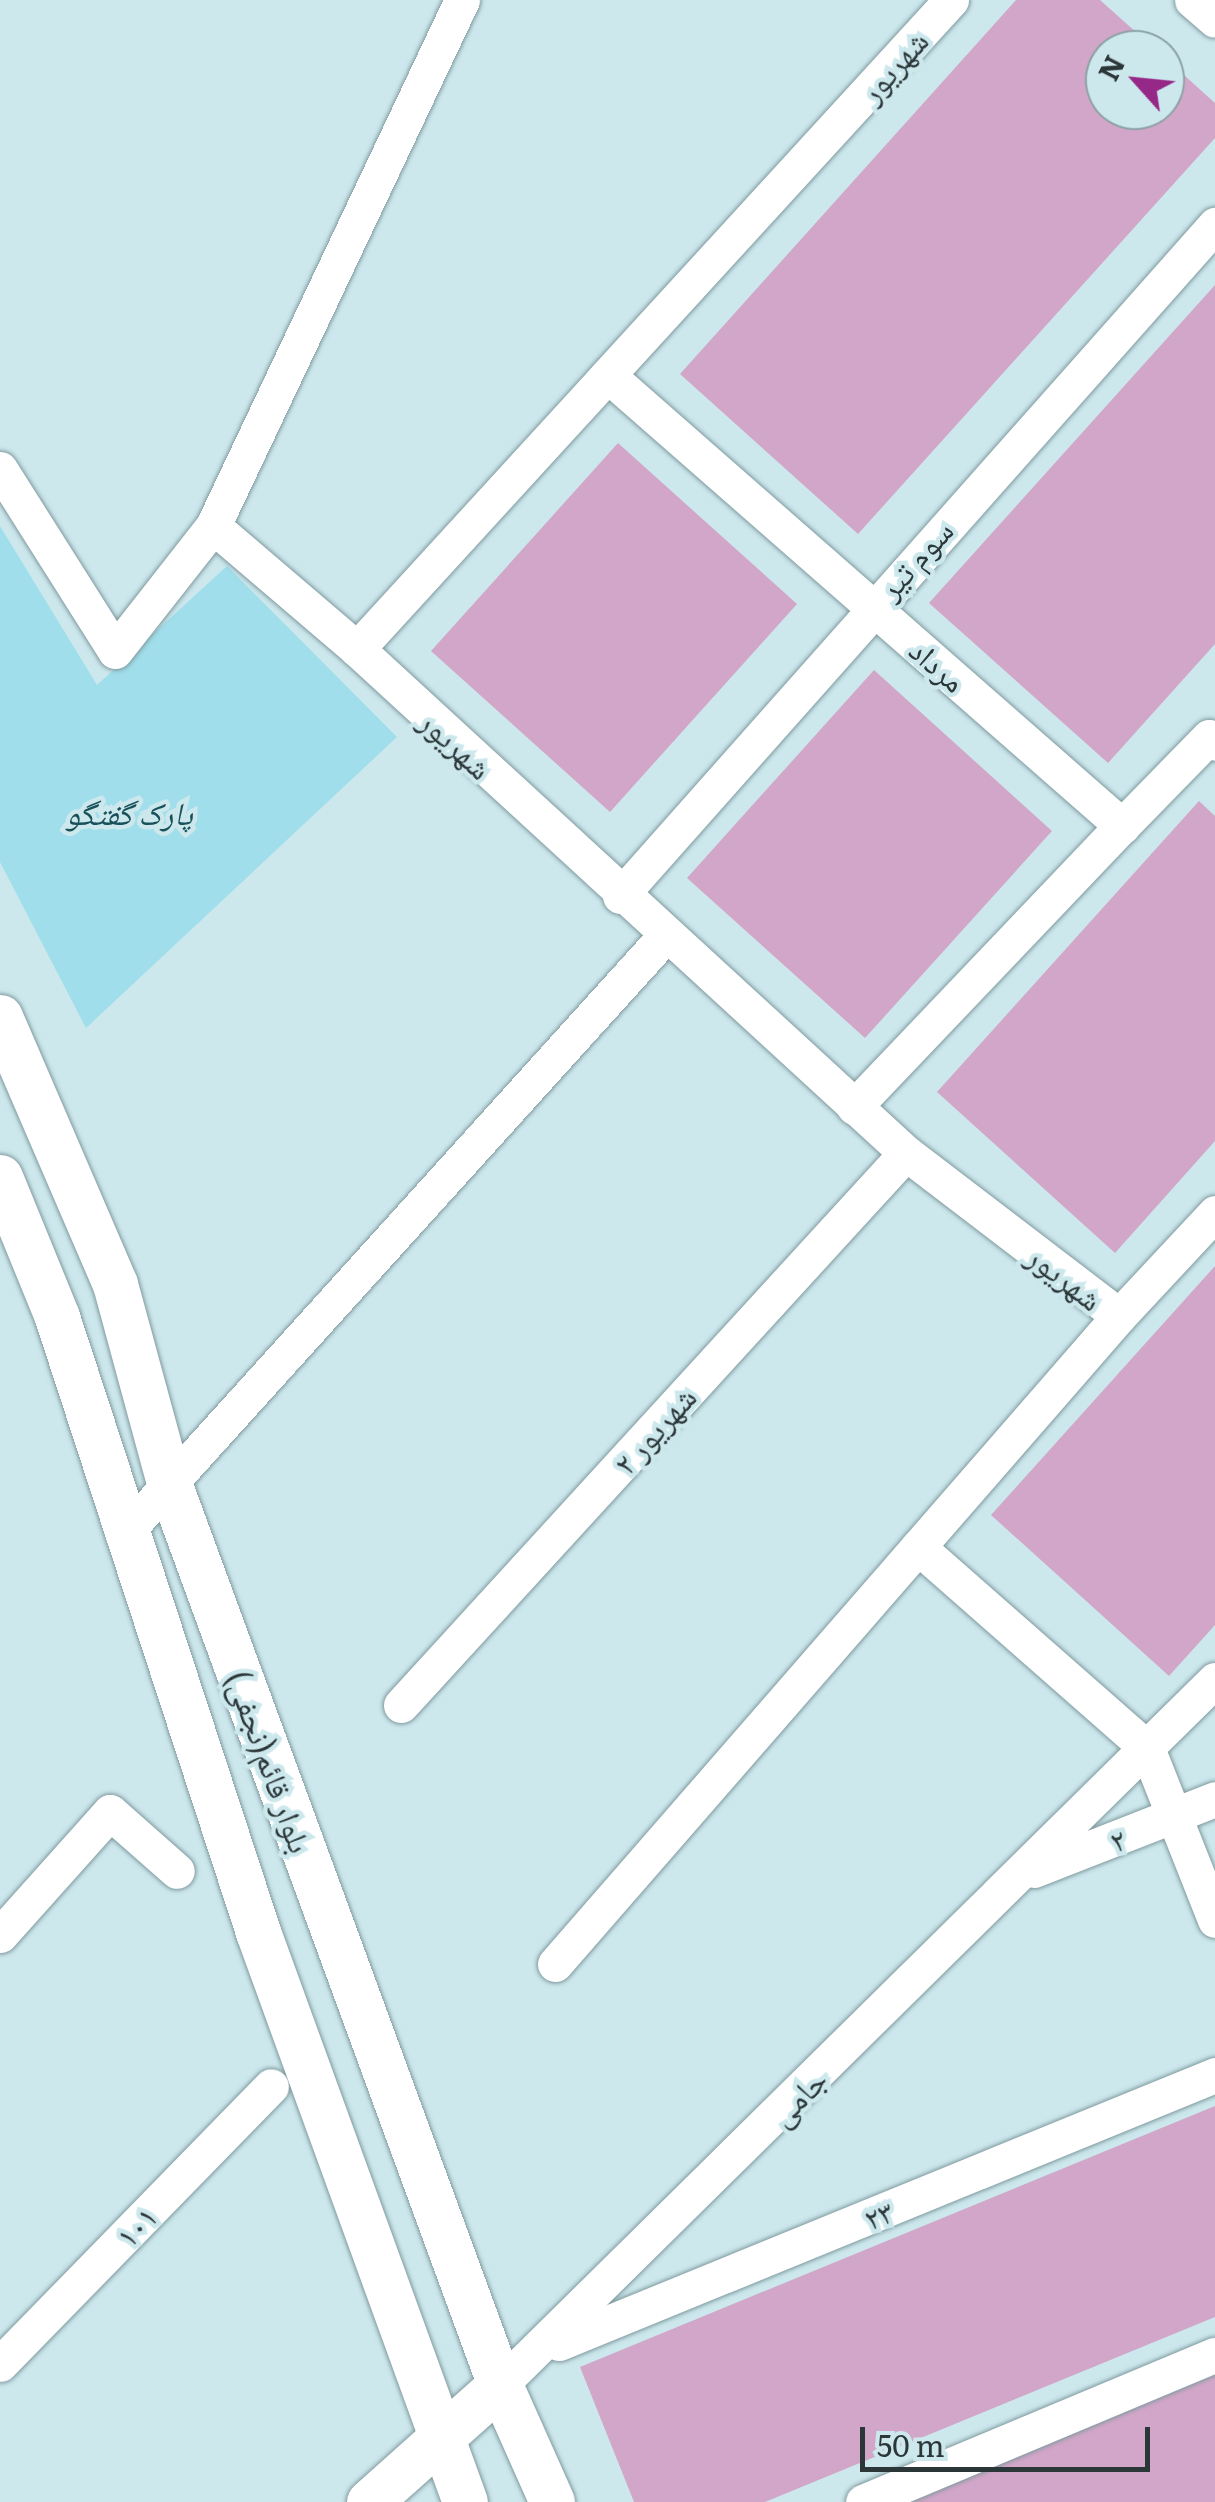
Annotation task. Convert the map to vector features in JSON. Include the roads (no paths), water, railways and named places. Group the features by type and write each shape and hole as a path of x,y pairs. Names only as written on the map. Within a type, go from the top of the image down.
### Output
{"street":[{"path":"0,469 115,651 213,526 462,0"},
{"name":"شهریور","path":"950,0 611,378 357,650 620,896 906,1153 1119,1316 1215,1213"},
{"path":"1192,0 1215,20"},
{"name":"سوم تیر","path":"620,896 872,604 1215,225"},
{"name":"مرداد","path":"611,378 1122,826"},
{"path":"213,526 357,650"},
{"path":"854,1107 1122,826 1213,737"},
{"path":"122,1535 665,936"},
{"name":"بلوار قائم(نجفی)","path":"0,1017 116,1284 170,1483 500,2385 552,2502"},
{"name":"شهریور ۲","path":"402,1705 906,1153"},
{"name":"بلوار قائم(نجفی)","path":"0,1177 56,1317 122,1535 465,2502"},
{"path":"554,1964 1119,1316"},
{"path":"918,1547 1147,1748 1215,1920"},
{"name":"جامی","path":"369,2502 439,2436 541,2350 1215,1680"},
{"name":"۲","path":"1018,1876 1215,1799"},
{"path":"0,1934 110,1812 177,1870"},
{"name":"۲۳","path":"541,2350 1215,2075"},
{"name":"۱۰۱","path":"0,2364 271,2086"},
{"path":"863,2502 1215,2355"}],"park label":[{"name":"پارک گفتگو","path":"129,811"}]}
